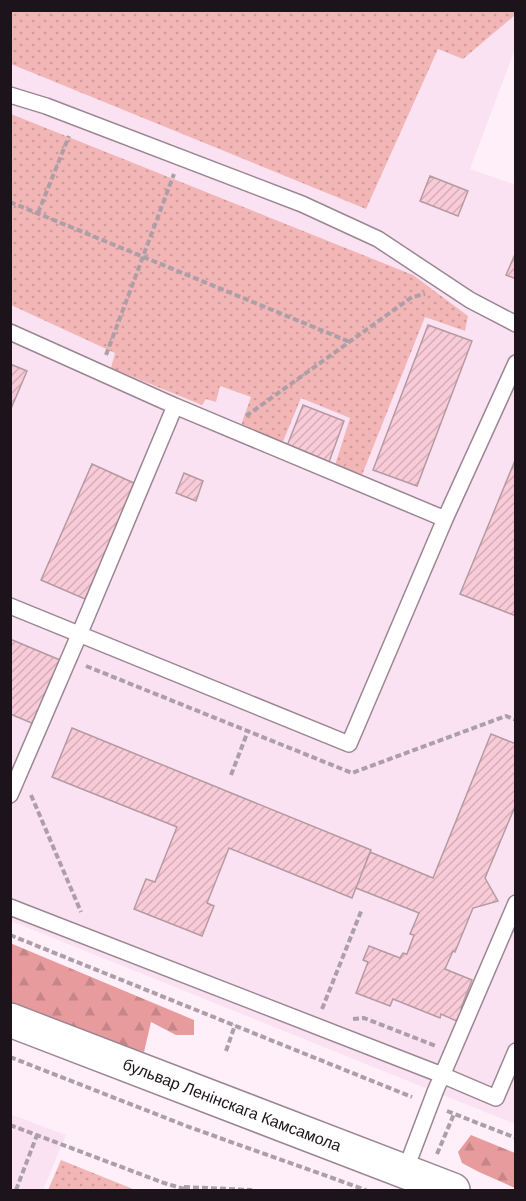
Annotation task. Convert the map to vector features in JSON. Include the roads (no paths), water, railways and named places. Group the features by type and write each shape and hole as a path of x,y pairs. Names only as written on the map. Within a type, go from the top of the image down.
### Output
{"street":[{"name":"бульвар Ленінскага Камсамола","path":"10,1020 453,1191"}],"lane":[{"path":"10,95 46,106 302,204 378,239 470,300 516,324"},
{"path":"10,332 228,429 445,519"},
{"path":"10,606 349,744 445,519 516,363"},
{"path":"10,795 80,635 175,406"},
{"path":"10,907 442,1075 495,1098 516,1051"},
{"path":"405,1171 442,1075 514,909"}]}
